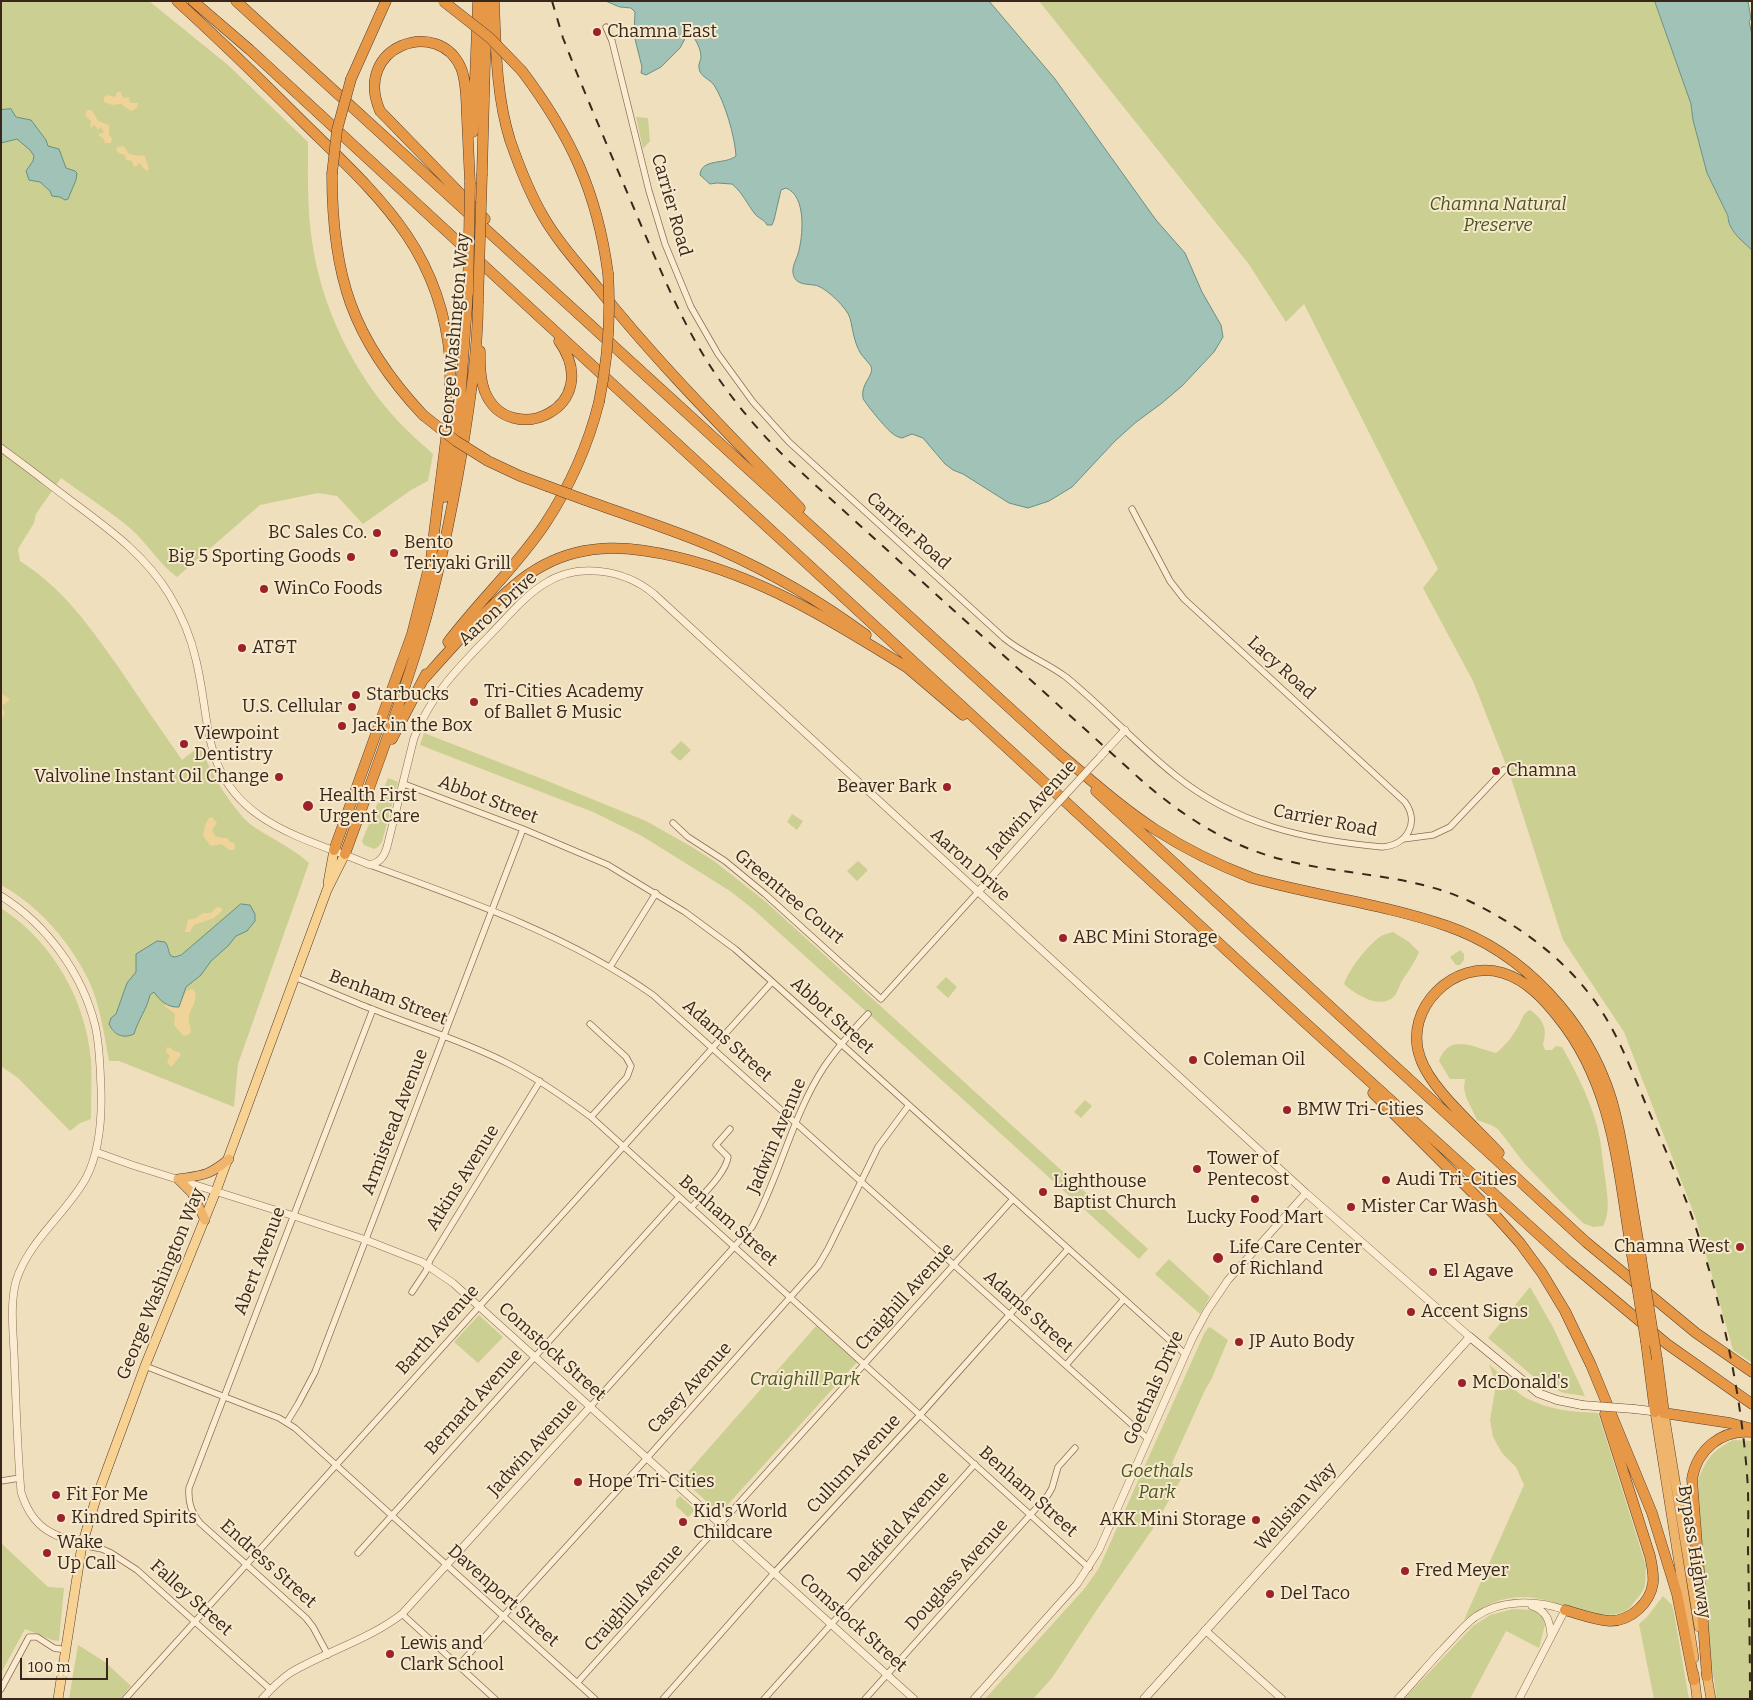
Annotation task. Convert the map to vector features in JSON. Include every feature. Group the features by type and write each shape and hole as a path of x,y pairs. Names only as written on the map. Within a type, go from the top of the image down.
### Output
{"highway":[{"path":"177,1 236,56 378,197 412,240 428,270 445,322 451,385 431,560"},
{"path":"193,1 250,50 1299,1017 1568,1262 1667,1344 1752,1404"},
{"path":"236,1 1060,754 1113,807 1586,1242 1688,1327 1752,1372"},
{"path":"386,1 351,78 337,130 332,174 333,216 336,246 344,285 352,307 377,358 397,386 423,415 456,441 488,461 520,476 694,539 744,561 805,594 835,613 908,668 1024,768 1054,790"},
{"path":"374,774 440,652 545,524 570,482 587,445 599,402 608,347 610,318 608,273 597,217 580,166 553,115 522,71 490,38 443,1"},
{"name":"George Washington Way","path":"334,850 412,634 445,495 457,421 468,292 470,182 478,1"},
{"name":"George Washington Way","path":"345,854 420,639 449,525 466,426 478,305 488,1"},
{"path":"494,1 497,67 503,113 525,179 544,218 606,298 671,373 865,575"},
{"path":"470,182 464,79 461,68 447,51 432,44 414,42 398,47 383,59 376,73 373,90 374,99 380,112 544,282"},
{"path":"478,305 481,377 486,393 491,402 508,416 529,420 550,413 562,402 570,388 573,371 566,351 559,340 526,305"},
{"path":"424,679 462,636 519,581 545,564 574,553 603,548 653,551 698,562 755,583 781,594 840,626 908,668"},
{"path":"1060,754 1155,829 1210,861 1252,878 1403,913 1449,926 1486,944 1536,981 1560,1006 1580,1033 1597,1064 1611,1097 1620,1136 1636,1257 1660,1412 1730,1423 1752,1431"},
{"path":"1530,1189 1432,1080 1419,1056 1417,1031 1423,1011 1435,992 1453,978 1477,970 1501,972 1535,991 1558,1016 1584,1056 1596,1082 1608,1120 1636,1257"},
{"path":"1299,1017 1495,1215 1520,1243 1553,1290 1574,1328 1591,1365 1661,1538 1677,1594 1694,1680"},
{"path":"178,1179 206,1175 229,1159"},
{"path":"178,1179 192,1193 205,1220"},
{"path":"1565,1610 1608,1621 1621,1619 1642,1606 1650,1593 1653,1583 1654,1573 1650,1556 1591,1365"},
{"name":"Bypass Highway","path":"1660,1412 1711,1699"},
{"name":"Bypass Highway","path":"1660,1412 1694,1653 1694,1680 1697,1699"},
{"path":"1707,1676 1692,1479 1697,1461 1714,1442 1735,1433 1752,1431"}],"main road":[{"name":"George Washington Way","path":"327,890 334,850"},
{"name":"George Washington Way","path":"58,1699 82,1545 95,1502 145,1366 229,1159 294,976 327,890 345,854"},
{"name":"Aaron Drive","path":"1470,1336 1538,1393 1557,1400 1582,1405 1660,1412"},
{"name":"Wellsian Way","path":"1144,1699 1470,1336"}],"street":[{"name":"Carrier Road","path":"606,27 612,41 654,211 673,266 691,307 706,334 739,385 776,430 1004,638 1018,650 1066,677 1167,769 1192,788 1215,803 1250,820 1277,830 1377,847 1389,847 1403,839"},
{"path":"1,448 119,536 140,556 164,588 180,614 192,644 210,744 222,775 234,792 253,811 276,826 370,865"},
{"name":"Lacy Road","path":"1132,509 1170,581 1184,599 1405,802 1410,810 1412,820 1410,829 1403,839"},
{"name":"Aaron Drive","path":"370,865 377,863 384,856 404,784 414,738 421,721 443,685 465,660 514,610 544,584 573,573 594,571 608,572 637,582 654,594 1306,1193 1470,1336"},
{"name":"Jadwin Avenue","path":"882,999 1124,730"},
{"path":"1403,839 1432,835 1450,827 1504,770"},
{"name":"Abbot Street","path":"404,784 523,829 608,865 685,912 735,949 1185,1354"},
{"name":"Greentree Court","path":"673,823 688,837 725,862 765,894 882,999"},
{"name":"Armistead Avenue","path":"287,1422 312,1378 523,829"},
{"name":"Adams Street","path":"370,865 492,911 563,941 610,967 653,995 1148,1439"},
{"path":"610,967 656,893"},
{"path":"1,896 22,911 48,936 74,973 95,1025 99,1054 102,1107 96,1152 86,1177 72,1200 31,1250 22,1265 12,1298 21,1492 24,1502 36,1522 53,1535 82,1545"},
{"name":"Benham Street","path":"294,976 373,1009 444,1035 506,1062 540,1081 591,1117 1089,1568"},
{"name":"Barth Avenue","path":"125,1699 772,982"},
{"name":"Abert Avenue","path":"200,1523 191,1509 188,1496 189,1488 373,1009"},
{"name":"Jadwin Avenue","path":"262,1699 270,1689 290,1674 366,1637 391,1623 402,1614 735,1247 752,1227 764,1204 810,1093 824,1067 840,1044 868,1014"},
{"path":"590,1024 626,1057 631,1066 626,1077 591,1117"},
{"name":"Atkins Avenue","path":"412,1292 540,1081"},
{"name":"Casey Avenue","path":"458,1666 818,1266 878,1147 909,1105"},
{"path":"691,1208 727,1163 728,1157 716,1145 730,1129"},
{"name":"Comstock Street","path":"96,1152 366,1240 428,1265 453,1283 480,1307 914,1699"},
{"name":"Goethals Drive","path":"974,1699 1077,1584 1089,1568 1099,1550 1185,1354 1202,1320 1222,1287 1306,1193"},
{"name":"Bernard Avenue","path":"391,1515 679,1197"},
{"name":"Craighill Avenue","path":"577,1683 1013,1199"},
{"name":"Cullum Avenue","path":"663,1699 774,1573 920,1415 1068,1249"},
{"path":"1066,1366 1124,1299"},
{"name":"Davenport Street","path":"145,1366 287,1422 595,1699"},
{"name":"Douglass Avenue","path":"865,1699 1031,1515 1050,1492 1058,1467 1075,1448"},
{"name":"Delafield Avenue","path":"764,1699 975,1464"},
{"path":"1,1481 20,1478"},
{"path":"358,1553 391,1515"},
{"name":"Endress Street","path":"200,1523 310,1622 328,1655"},
{"name":"Falley Street","path":"82,1545 102,1549 128,1563 270,1689"},
{"path":"1522,1603 1536,1607 1544,1612 1550,1624 1551,1636"},
{"path":"1398,1699 1474,1618 1492,1608 1522,1603 1550,1605 1565,1610 1519,1699"},
{"path":"402,1614 495,1699"},
{"path":"1205,1630 1282,1699"},
{"path":"1,1689 29,1637 37,1637 54,1648 66,1650"}],"green space":[{"path":"1,1 149,1 228,65 308,142 310,229 316,265 331,314 341,337 366,381 401,424 433,454 428,481 411,490 363,524 337,496 318,493 260,505 177,577 131,529 61,478 36,514 34,523 18,549 20,561 50,583 98,638 182,760 200,746 221,787 245,819 309,863 238,1064 234,1107 119,1061 109,1061 96,999 81,965 62,938 40,914 15,893 1,885"},
{"name":"Chamna Natural Preserve","path":"1039,1 1655,1 1691,104 1693,120 1707,173 1728,216 1730,226 1752,250 1752,1363 1733,1350 1696,1219 1624,1032 1563,940 1510,775 1473,681 1423,588 1438,569 1304,304 1286,322 1248,263"},
{"path":"636,117 648,118 650,141 643,149"},
{"path":"424,733 646,821 714,861 766,902 1148,1249 1139,1259 753,909 730,891 642,836 593,812 420,745"},
{"path":"681,741 691,750 680,761 670,752"},
{"path":"388,778 398,782 382,842 374,849 364,845 362,841"},
{"path":"792,814 803,821 797,830 787,822"},
{"path":"858,861 868,870 857,881 847,871"},
{"path":"1,908 20,922 51,955 64,974 82,1016 88,1038 91,1061 91,1119 80,1123 70,1131 18,1078 1,1066"},
{"path":"1393,932 1409,942 1419,952 1414,963 1396,994 1391,999 1377,1002 1362,997 1344,984 1346,978 1370,945 1381,936"},
{"path":"1460,950 1464,954 1464,960 1460,965 1456,965 1450,957"},
{"path":"946,977 957,987 948,998 936,987"},
{"path":"1530,1010 1538,1017 1545,1029 1543,1044 1545,1050 1552,1050 1556,1046 1562,1047 1590,1103 1600,1139 1607,1196 1608,1209 1603,1226 1593,1227 1583,1223 1524,1163 1498,1129 1477,1120 1466,1097 1465,1079 1450,1079 1439,1061 1443,1052 1456,1044 1463,1044 1496,1053 1511,1038 1524,1015"},
{"path":"1085,1100 1092,1106 1081,1118 1074,1112"},
{"path":"1169,1259 1210,1297 1200,1314 1155,1274"},
{"path":"1530,1287 1553,1327 1585,1396 1564,1393 1542,1384 1488,1338"},
{"path":"479,1315 503,1337 478,1363 454,1342"},
{"name":"Craighill Park","path":"816,1326 857,1362 722,1511 717,1511 682,1479"},
{"name":"Goethals Park","path":"1210,1327 1228,1340 1172,1463 1184,1474 1152,1530 1052,1678 1033,1699 985,1699 1085,1588 1099,1568 1204,1334"},
{"path":"1489,1364 1526,1398 1561,1410 1598,1413 1646,1566 1644,1589 1627,1610 1617,1614 1605,1615 1535,1598 1515,1597 1492,1603 1464,1620 1524,1485 1516,1467 1502,1453 1493,1437 1490,1420 1496,1384"},
{"path":"1733,1440 1752,1441 1752,1699 1717,1699 1709,1650 1698,1480 1711,1456"},
{"path":"680,1496 695,1510 688,1517 676,1506 676,1500"},
{"path":"1,1543 48,1587 64,1588 59,1641 25,1629 1,1673"},
{"path":"1663,1596 1672,1605 1689,1699 1654,1699 1639,1624 1647,1617"},
{"path":"1513,1609 1533,1610 1543,1616 1545,1625 1539,1648 1506,1631 1470,1699 1404,1699 1473,1626 1490,1615"},
{"path":"78,1645 105,1662 131,1686 120,1699 69,1699"}],"sand":[{"path":"117,92 121,92 123,98 129,97 130,103 138,103 137,108 131,111 121,104 112,105 104,102 104,97 108,95 115,97"},
{"path":"87,110 92,110 98,121 109,125 111,143 105,143 103,138 99,136 99,134 104,132 101,127 98,130 95,125 90,128 91,121 85,116"},
{"path":"123,146 128,153 145,156 149,170 147,171 140,163 135,167 132,161 126,160 125,155 116,150 117,147"},
{"path":"1,692 9,700 2,706 5,714 1,720"},
{"path":"212,817 217,823 212,830 215,836 227,838 230,842 234,843 234,850 229,850 221,844 211,846 203,836 205,825 209,818"},
{"path":"217,907 222,908 222,911 214,918 194,925 190,932 185,932 188,920 196,918 203,913 211,913"},
{"path":"193,989 196,996 189,1016 191,1032 184,1036 174,1025 175,1014 164,1006 166,1003 171,1007 182,1001 186,991"},
{"path":"167,1047 179,1052 181,1055 172,1066 167,1062 170,1056 166,1052"}],"water":[{"path":"606,1 989,1 1055,79 1156,220 1185,253 1202,292 1221,325 1223,337 1214,352 1182,386 1115,441 1072,487 1049,501 1028,508 1009,503 945,464 923,438 912,434 902,438 894,435 871,410 863,398 863,393 872,369 861,354 855,341 848,314 827,291 815,285 803,284 794,277 793,268 800,247 802,218 793,192 786,188 781,190 772,225 767,225 755,214 732,184 710,184 700,175 704,166 736,156 732,130 726,110 714,85 700,71 701,54 695,39 692,35 687,35 680,48 661,67 646,75 641,73 642,67 634,35 635,12 631,8 620,7"},
{"path":"1655,1 1748,1 1752,35 1752,250 1730,226 1728,216 1707,173 1693,120 1691,104"},
{"path":"11,109 16,117 31,120 46,140 48,146 59,149 66,168 77,173 68,199 65,200 52,196 50,191 40,182 29,180 26,171 34,156 17,139 1,143 1,110"},
{"path":"241,904 250,905 255,914 255,921 247,931 236,936 211,961 201,975 186,987 179,1007 164,1003 154,992 150,995 134,1034 123,1036 113,1031 109,1024 111,1018 116,1014 127,983 136,972 136,954 157,941 165,942 171,956 181,955"}],"railway":[{"path":"552,1 563,38 584,90 656,260 688,328 716,375 736,402 791,463 1140,779 1188,816 1223,837 1260,853 1304,865 1423,885 1469,901 1502,918 1548,951 1575,977 1597,1004 1614,1032 1628,1062 1685,1198 1711,1275 1727,1341 1739,1407 1748,1483 1750,1699"}],"place":[{"name":"Chamna East","path":"597,32"},
{"name":"BC Sales Co.","path":"377,533"},
{"name":"Bento Teriyaki Grill","path":"394,553"},
{"name":"Big 5 Sporting Goods","path":"351,557"},
{"name":"WinCo Foods","path":"264,589"},
{"name":"AT&T","path":"242,648"},
{"name":"Starbucks","path":"356,695"},
{"name":"Tri-Cities Academy of Ballet & Music","path":"474,702"},
{"name":"U.S. Cellular","path":"352,707"},
{"name":"Jack in the Box","path":"342,726"},
{"name":"Viewpoint Dentistry","path":"184,744"},
{"name":"Chamna","path":"1496,771"},
{"name":"Valvoline Instant Oil Change","path":"279,777"},
{"name":"Beaver Bark","path":"947,787"},
{"name":"Health First Urgent Care","path":"308,806"},
{"name":"ABC Mini Storage","path":"1063,938"},
{"name":"Coleman Oil","path":"1193,1060"},
{"name":"BMW Tri-Cities","path":"1287,1110"},
{"name":"Tower of Pentecost","path":"1197,1169"},
{"name":"Audi Tri-Cities","path":"1386,1180"},
{"name":"Lighthouse Baptist Church","path":"1043,1192"},
{"name":"Lucky Food Mart","path":"1255,1199"},
{"name":"Mister Car Wash","path":"1351,1207"},
{"name":"Chamna West","path":"1740,1247"},
{"name":"Life Care Center of Richland","path":"1218,1258"},
{"name":"El Agave","path":"1433,1272"},
{"name":"Accent Signs","path":"1411,1312"},
{"name":"JP Auto Body","path":"1239,1342"},
{"name":"McDonald's","path":"1462,1383"},
{"name":"Hope Tri-Cities","path":"578,1482"},
{"name":"Fit For Me","path":"56,1495"},
{"name":"Kindred Spirits","path":"61,1518"},
{"name":"AKK Mini Storage","path":"1256,1520"},
{"name":"Kid's World Childcare","path":"683,1522"},
{"name":"Wake Up Call","path":"47,1553"},
{"name":"Fred Meyer","path":"1405,1571"},
{"name":"Del Taco","path":"1270,1594"},
{"name":"Lewis and Clark School","path":"390,1654"}]}
